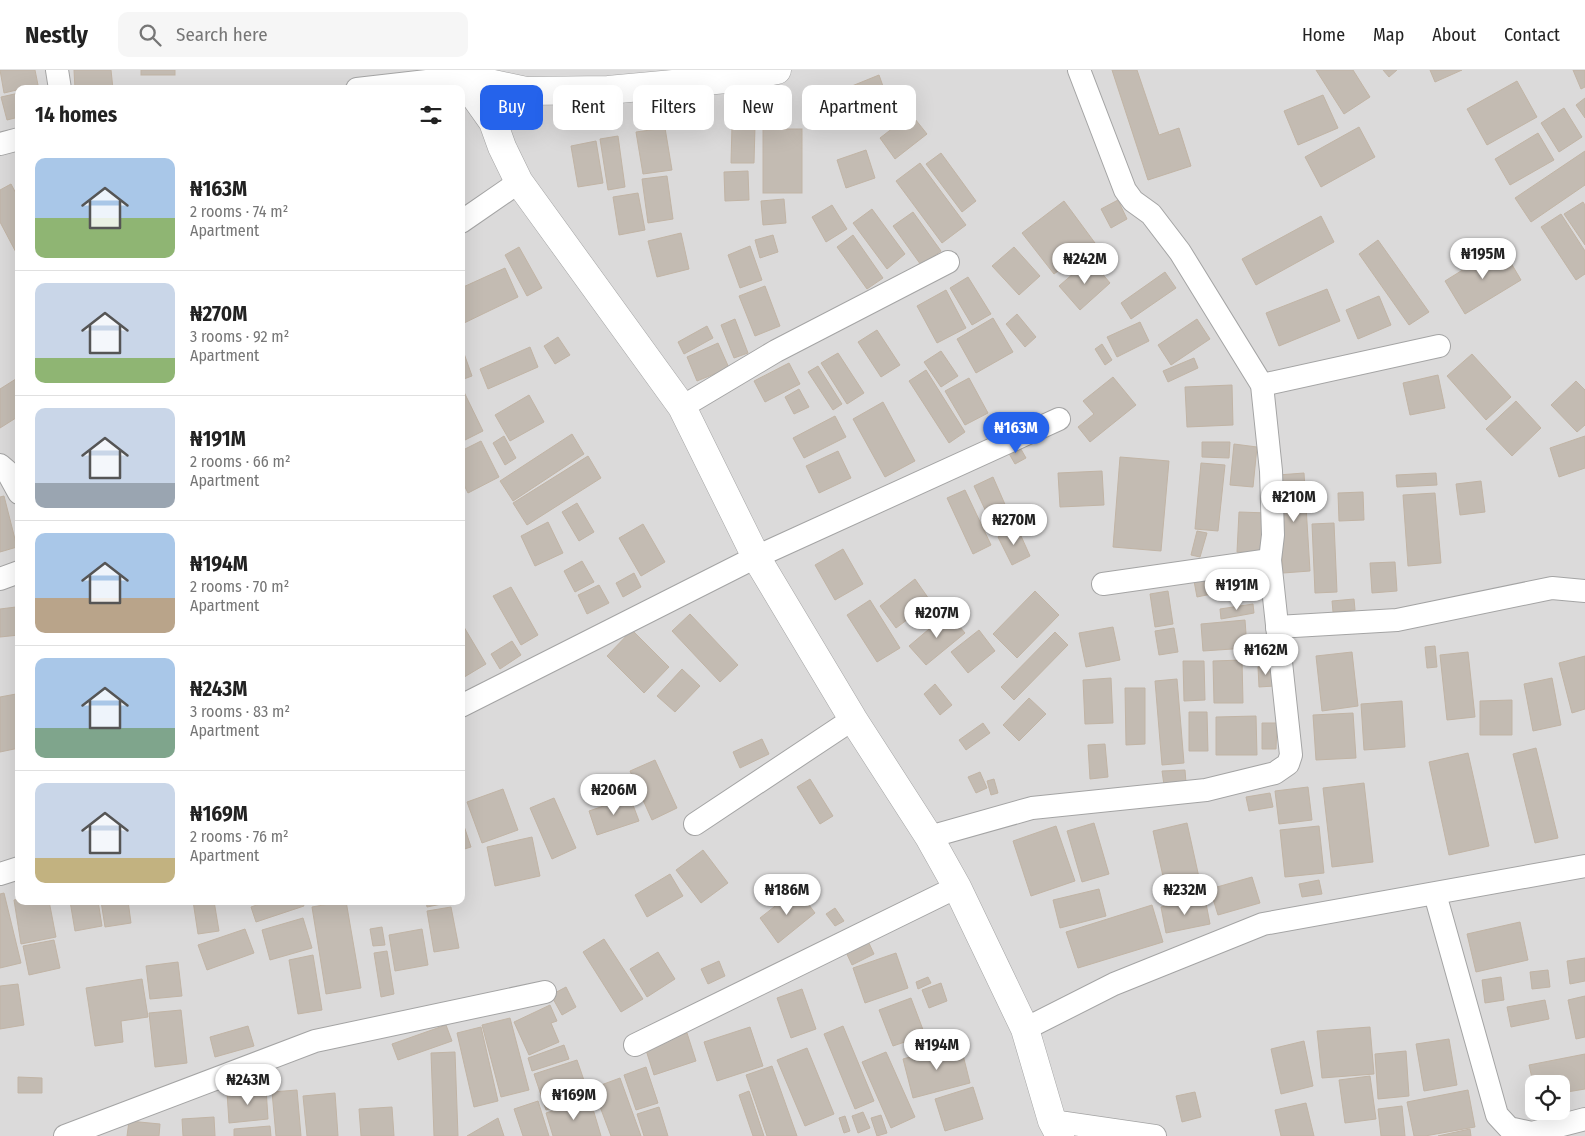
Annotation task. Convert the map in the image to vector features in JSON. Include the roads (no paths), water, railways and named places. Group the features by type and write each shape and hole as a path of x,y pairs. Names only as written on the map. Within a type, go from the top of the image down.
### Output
{"street":[{"path":"57,70 59,85"},
{"path":"385,85 461,74 526,91 608,90 737,78 777,70"},
{"path":"929,836 1032,808 1206,790 1275,773 1288,764 1291,755 1270,560 1273,535 1271,471 1262,385 1180,252 1151,214 1133,201 1125,190 1079,70"},
{"path":"461,74 493,122 502,147 519,182 682,407 756,557 853,719 929,836 957,887 1025,1029 1056,1128 1155,1136"},
{"path":"0,144 15,140"},
{"path":"465,219 519,182"},
{"path":"682,407 776,351 948,262"},
{"path":"1262,385 1439,346"},
{"path":"465,704 756,557 1059,419"},
{"path":"0,465 15,486"},
{"path":"1103,584 1270,560"},
{"path":"0,579 15,573"},
{"path":"1277,626 1397,620 1552,588 1585,591"},
{"path":"695,824 853,719"},
{"path":"1025,1029 1114,984 1262,924 1585,866"},
{"path":"0,874 15,869"},
{"path":"636,1045 957,887"},
{"path":"1435,894 1497,1115 1508,1132 1532,1133 1585,1119"},
{"path":"65,1136 315,1041 545,992"}]}
